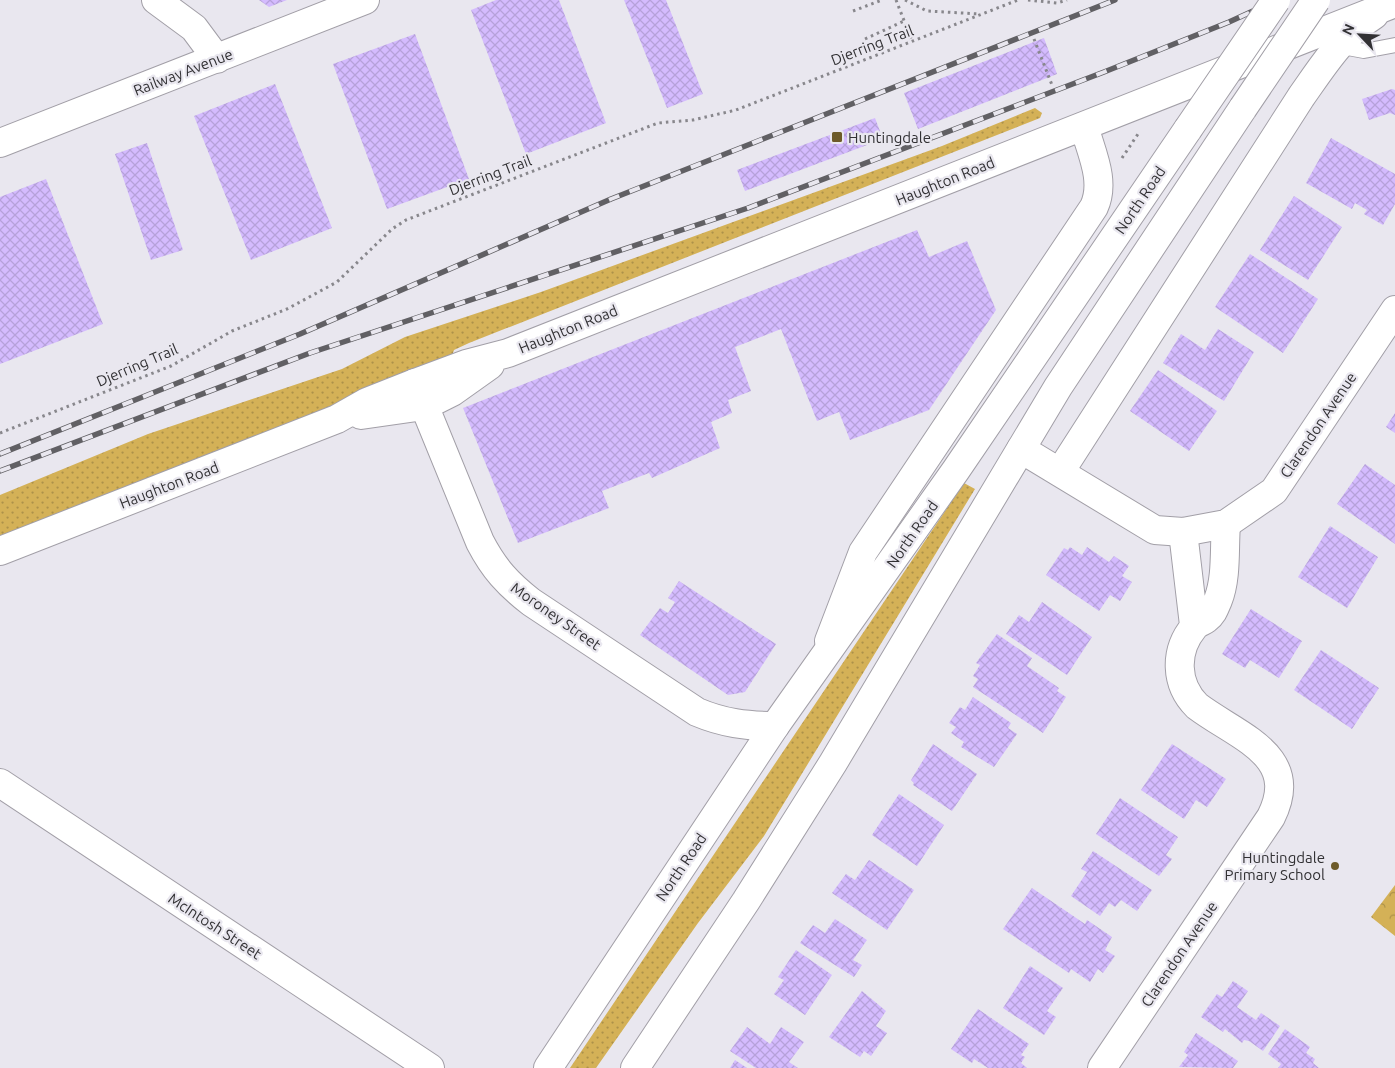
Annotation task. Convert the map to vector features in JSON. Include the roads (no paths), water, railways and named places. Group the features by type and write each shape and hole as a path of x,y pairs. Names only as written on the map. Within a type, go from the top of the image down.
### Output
{"main road":[{"path":"156,0 194,28 217,59"},
{"name":"Railway Avenue","path":"0,143 365,0"},
{"name":"North Road","path":"548,1068 775,726 821,664 956,470 1276,0"},
{"path":"635,1068 746,901 833,763 1058,388 1316,0"},
{"name":"Haughton Road","path":"0,551 337,419 379,411 419,395 452,392 508,353 1084,126 1325,41 1390,7"},
{"path":"1060,472 1294,108 1325,41"},
{"path":"821,664 863,552 1094,207 1100,191 1100,181 1084,126"},
{"name":"Clarendon Avenue","path":"1021,449 1155,530 1184,532 1226,524 1274,491 1395,310"},
{"name":"Moroney Street","path":"419,395 480,542 493,566 512,587 531,602 697,712 718,721 738,725 775,726"},
{"name":"Clarendon Avenue","path":"1102,1068 1271,817 1280,792 1280,780 1272,760 1253,744 1197,706 1185,690 1181,680 1180,657 1185,640 1194,625 1212,614 1219,597 1223,579 1226,524"},
{"path":"1184,532 1194,625"},
{"name":"McIntosh Street","path":"0,783 430,1068"}],"lane":[{"path":"1325,41 1364,51 1395,45"}],"railway":[{"path":"0,454 300,334 611,199 1115,0"},
{"path":"0,471 310,353 748,208 1104,72 1229,22 1277,0"}],"place":[{"name":"Huntingdale","path":"837,137"},
{"name":"Huntingdale Primary School","path":"1335,866"}]}
